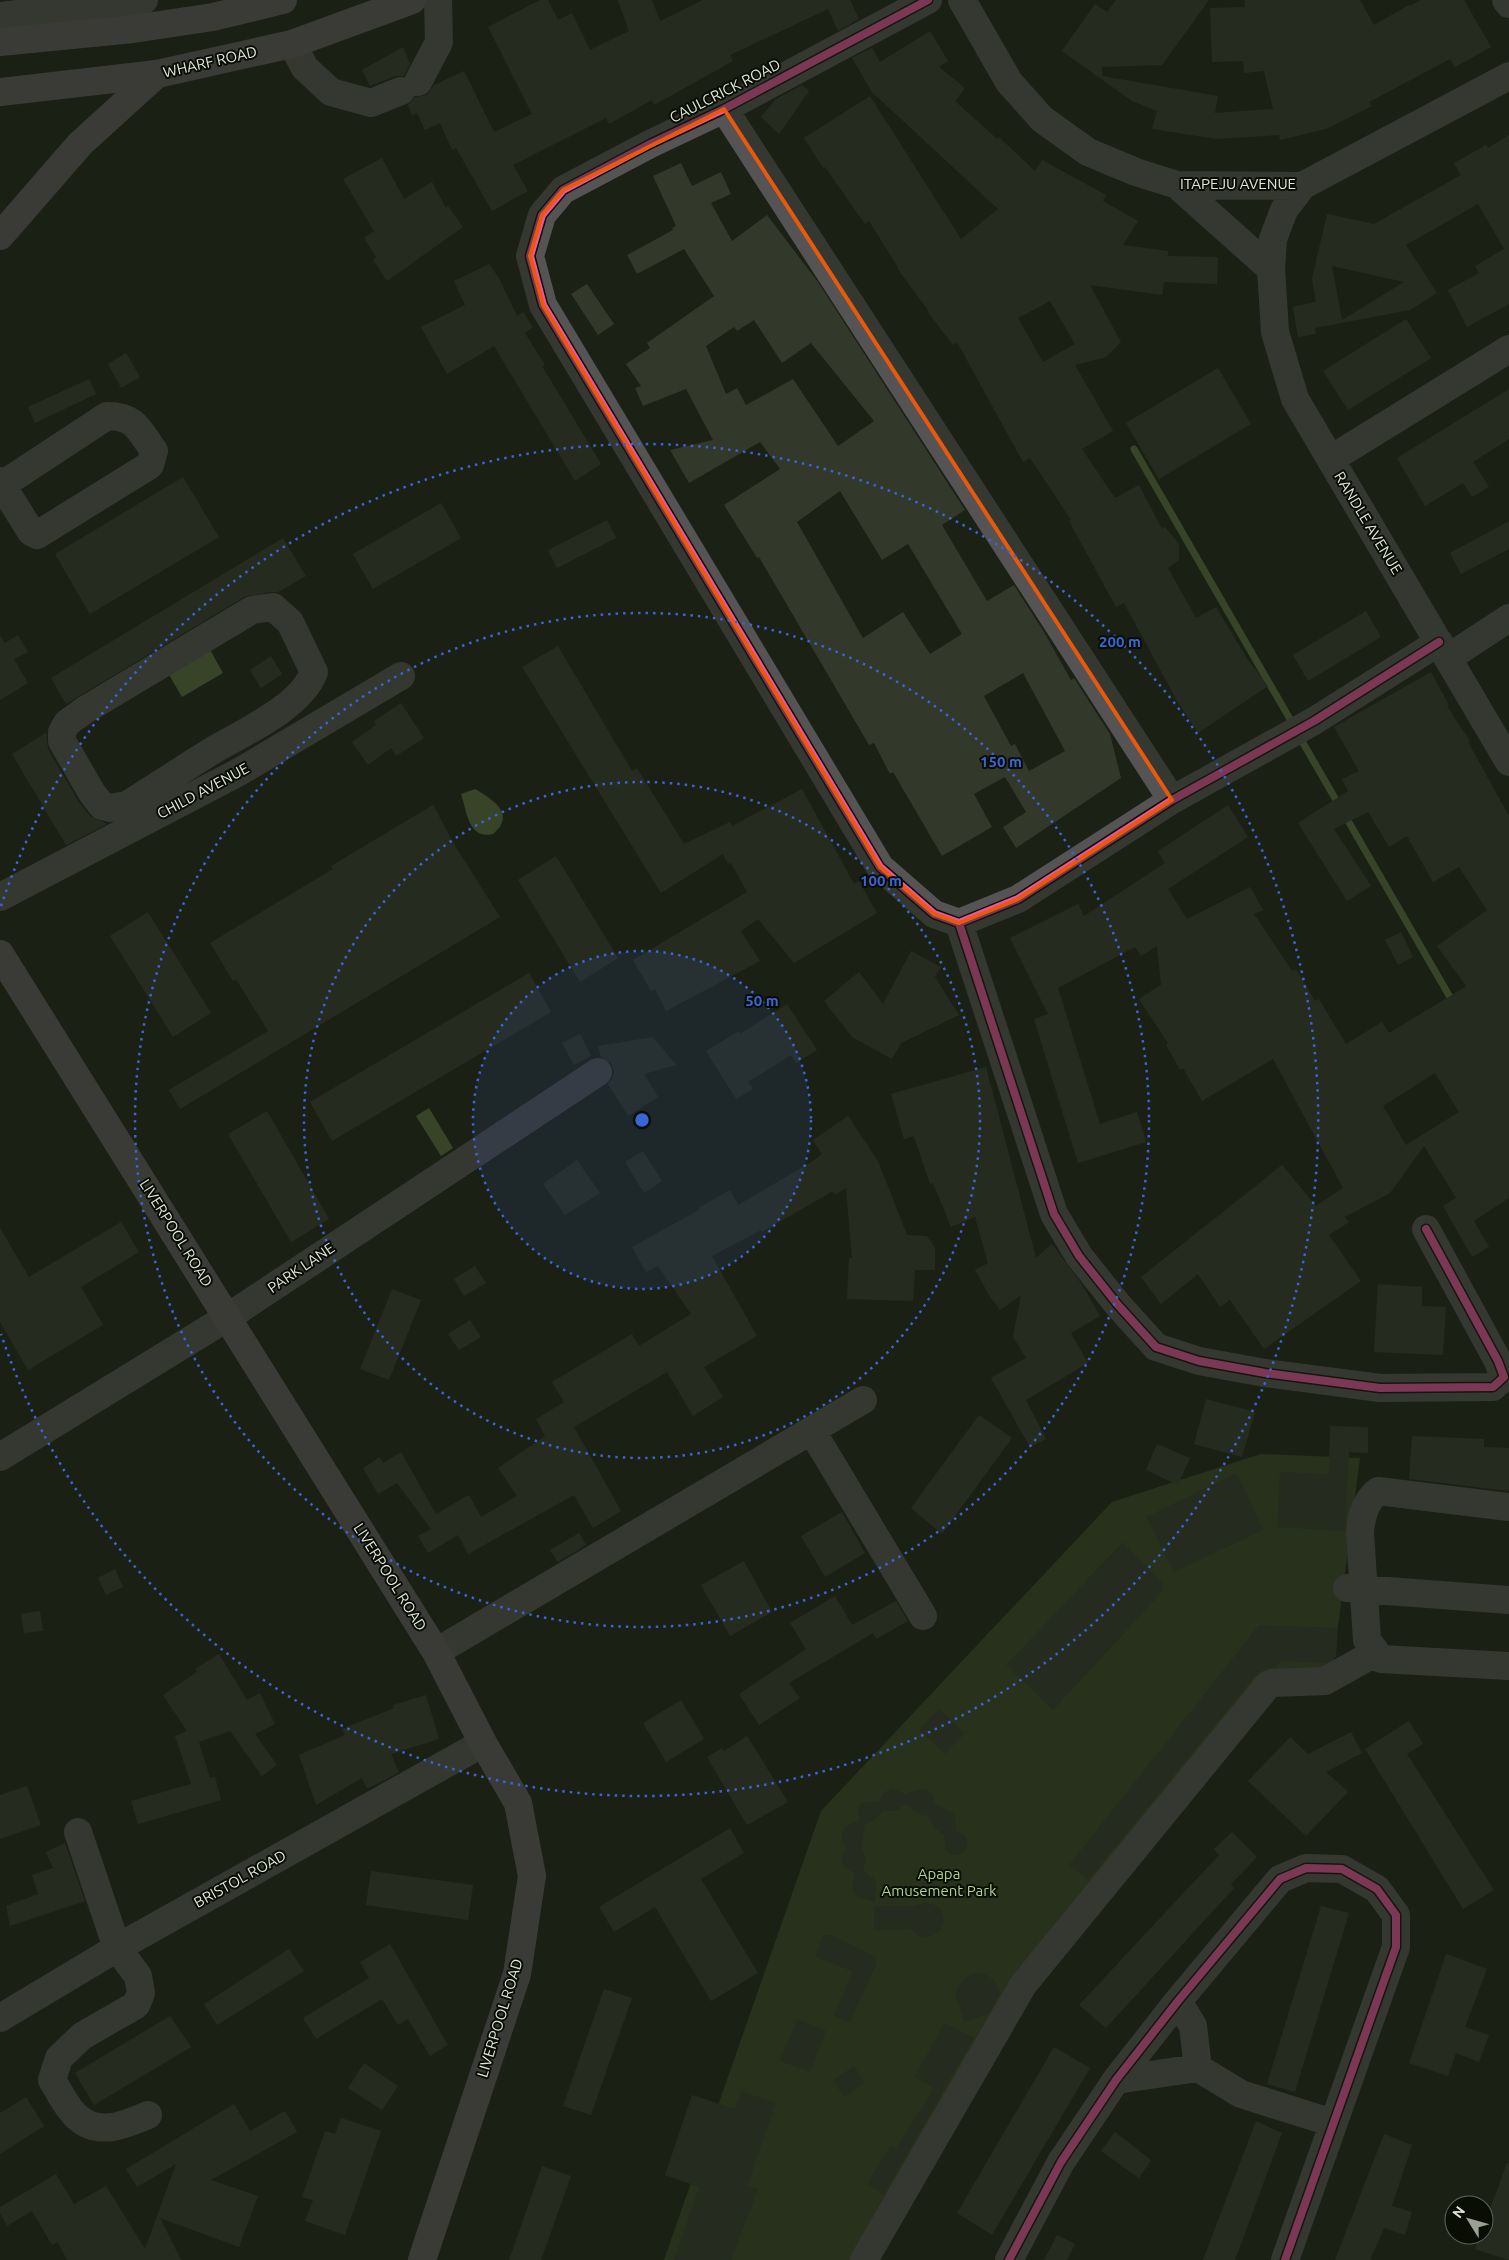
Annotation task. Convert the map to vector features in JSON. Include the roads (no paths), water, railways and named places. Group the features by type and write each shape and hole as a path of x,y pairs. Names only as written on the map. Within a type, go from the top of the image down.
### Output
{"main road":[{"path":"0,42 133,29 213,17 283,0"},
{"name":"WHARF ROAD","path":"0,92 157,74 292,44 412,0"},
{"path":"0,236 80,144 157,74"},
{"name":"LIVERPOOL ROAD","path":"0,954 436,1652 483,1743 518,1803 532,1876 517,1974 422,2260"}],"street":[{"path":"0,16 144,0"},
{"path":"292,44 305,68 331,92 371,103 410,86 439,42 438,0"},
{"name":"CAULCRICK ROAD","path":"928,0 724,109 650,144 563,190 542,215 530,256 543,305 880,867 934,914 958,923"},
{"name":"ITAPEJU AVENUE","path":"962,0 1009,82 1042,119 1088,152 1136,172 1177,185 1302,186 1509,76"},
{"path":"1506,0 1509,4"},
{"path":"724,109 1172,800"},
{"path":"1177,185 1270,269"},
{"name":"RANDLE AVENUE","path":"1302,186 1284,210 1274,239 1270,269 1275,332 1296,399 1509,762"},
{"path":"1331,460 1509,350"},
{"path":"107,416 122,416 134,422 154,451 150,465 37,536 31,532 1,484 107,416"},
{"path":"273,607 290,622 314,672 310,685 296,698 224,744 127,805 110,808 102,806 92,793 62,741 62,732 67,723 85,710 196,643 252,610 273,607"},
{"path":"1426,1229 1498,1361 1504,1377 1493,1387 1380,1388 1265,1373 1199,1361 1156,1347 1118,1305 1079,1256 1054,1214 958,923 1018,899 1172,800 1444,650 1509,618"},
{"name":"CHILD AVENUE","path":"0,897 239,772 401,676"},
{"path":"224,744 239,772"},
{"name":"PARK LANE","path":"0,1457 228,1317 598,1072"},
{"path":"436,1652 812,1432 863,1400"},
{"path":"812,1432 924,1616"},
{"path":"1509,1507 1378,1490 1371,1496 1361,1518 1355,1588 1367,1640 1381,1659 1509,1666"},
{"path":"1355,1588 1509,1600"},
{"path":"864,2260 1023,1985 1268,1685 1273,1683 1325,1682 1375,1653"},
{"name":"BRISTOL ROAD","path":"0,2018 118,1948 483,1743"},
{"path":"78,1832 118,1948 138,1976 141,1993 136,2005 82,2036 59,2058 52,2080 76,2116 96,2128 117,2127 148,2116"},
{"path":"1009,2260 1061,2162 1116,2080 1178,2001 1280,1879 1306,1868 1342,1869 1377,1890 1396,1915 1396,1947 1284,2260"},
{"path":"1178,2001 1193,2026 1198,2068"},
{"path":"1116,2080 1198,2068 1241,2094 1333,2123"}],"waterway":[{"path":"1134,449 1294,726"},
{"path":"1299,736 1454,1004"}],"park label":[{"name":"Apapa Amusement Park","path":"939,1882"}]}
